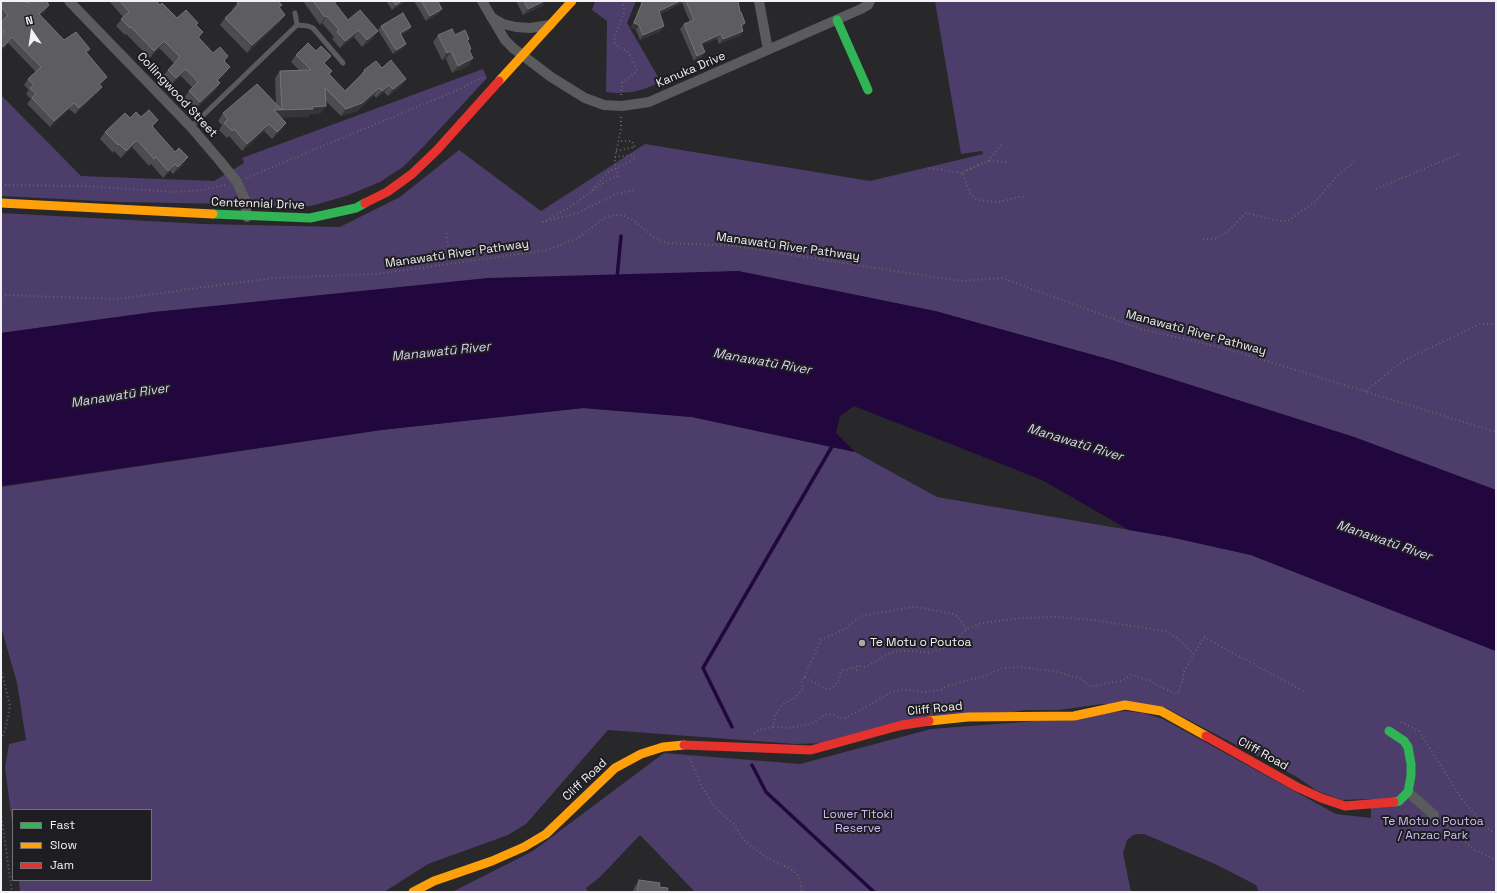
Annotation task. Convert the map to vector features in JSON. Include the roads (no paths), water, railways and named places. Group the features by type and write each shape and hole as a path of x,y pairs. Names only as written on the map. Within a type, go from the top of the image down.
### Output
{"street":[{"name":"Collingwood Street","path":"69,1 191,127 220,161 237,182 245,200 247,217"},
{"name":"Kanuka Drive","path":"482,1 505,40 522,55 551,77 585,98 621,109 649,102 838,20 862,9 868,5 870,1"},
{"name":"Centennial Drive","path":"1,202 247,217 310,218 356,208 387,192 412,174 437,150 572,1"},
{"path":"759,1 768,50"},
{"path":"491,17 503,24 516,27 530,28 550,24"},
{"path":"838,20 868,90"},
{"name":"Cliff Road","path":"413,892 434,881 492,861 524,847 546,834 615,768 641,754 663,748 686,745 811,750 902,725 940,719 968,717 1074,716 1125,705 1160,711 1321,798 1345,806 1392,803 1399,801 1408,792"},
{"path":"1389,731 1404,742 1408,747 1410,754 1411,776 1408,792 1434,815"}],"lane":[{"path":"294,13 297,26"},
{"path":"191,127 297,26 308,26 313,28 343,63"}],"water":[{"name":"Manawatū River","path":"738,271 935,311 1115,361 1354,437 1496,490 1496,651 1251,555 1170,537 1129,530 1042,480 854,406 840,416 836,433 855,452 692,417 583,408 381,430 1,486 1,333 154,312 488,278"}],"waterway":[{"path":"617,278 621,236"},
{"path":"732,727 703,668 834,443"},
{"path":"752,765 766,792 874,892"}],"place":[{"name":"Te Motu o Poutoa","path":"862,643"}],"park label":[{"name":"Lower Titoki Reserve","path":"858,822"},
{"name":"Te Motu o Poutoa / Anzac Park","path":"1433,829"}]}
